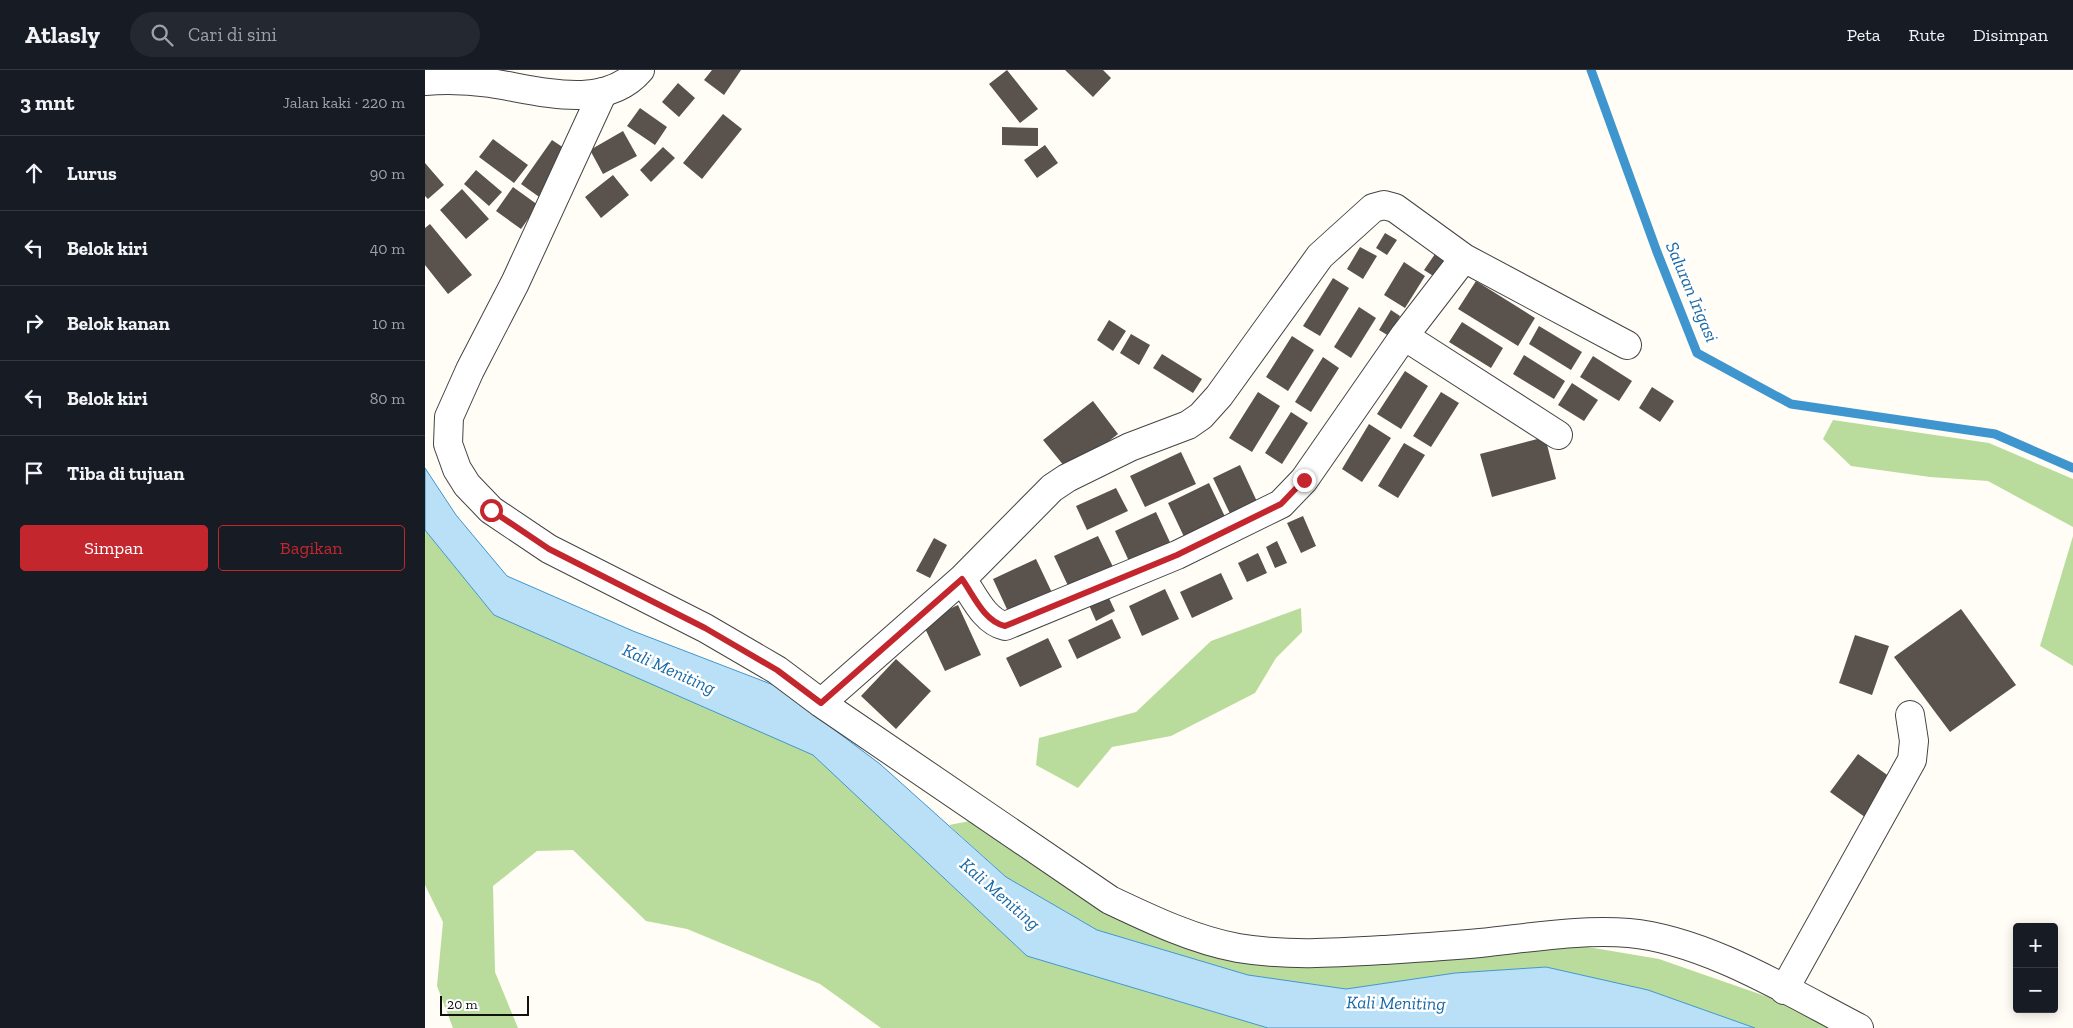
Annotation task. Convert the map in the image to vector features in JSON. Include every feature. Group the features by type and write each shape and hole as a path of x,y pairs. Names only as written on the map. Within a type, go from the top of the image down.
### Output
{"street":[{"path":"425,81 462,80 538,92 577,95 603,92 634,77 640,70"},
{"path":"603,92 515,283 470,370 449,417 448,444 457,469 467,486 491,510 549,549 705,628 777,670 821,703 1088,886 1141,915 1204,939 1237,948 1315,954 1460,945 1561,935 1629,933 1694,949 1724,960 1859,1028"},
{"path":"821,703 962,579 1052,488 1067,478 1130,447 1188,426 1201,416 1219,396 1320,256 1373,208 1384,205 1395,208 1464,258 1627,346"},
{"path":"962,579 994,624 1005,626 1177,555 1281,504 1304,480 1405,336 1464,258"},
{"path":"1405,336 1558,434"},
{"path":"1784,990 1912,760 1915,741 1910,715"}],"green space":[{"path":"1833,420 1989,443 2073,479 2073,527 1988,481 1930,477 1851,466 1823,439"},
{"path":"425,530 494,615 814,755 1027,956 1268,1028 881,1028 820,984 687,929 646,921 573,850 537,851 493,886 495,972 518,1028 453,1028 437,986 443,922 425,885"},
{"path":"2073,536 2073,666 2040,646"},
{"path":"1301,608 1302,632 1276,658 1255,693 1171,736 1112,747 1078,788 1036,765 1039,738 1136,712 1211,641"},
{"path":"970,821 1126,923 1387,962 1496,955 1582,946 1659,959 1768,997 1832,1028 1755,1028 1648,990 1546,967 1455,973 1346,989 1248,975 1097,930 1006,877 949,825"}],"water":[{"name":"Kali Meniting","path":"425,468 456,515 507,576 633,631 776,686 880,764 1006,877 1097,930 1248,975 1346,989 1455,973 1546,967 1648,990 1755,1028 1268,1028 1027,956 813,755 494,615 425,530"}],"building":[{"path":"712,70 741,70 724,95 704,80"},
{"path":"1007,70 1038,109 1020,123 989,84"},
{"path":"1065,70 1103,70 1111,78 1093,97"},
{"path":"678,83 695,98 679,117 662,102"},
{"path":"640,108 667,127 655,145 627,126"},
{"path":"723,114 742,129 702,179 683,163"},
{"path":"1002,127 1038,128 1038,146 1002,145"},
{"path":"623,131 637,156 603,174 590,150"},
{"path":"493,139 528,165 514,183 479,157"},
{"path":"552,140 573,154 542,199 521,184"},
{"path":"1045,145 1058,163 1037,178 1024,160"},
{"path":"663,147 675,158 651,182 640,170"},
{"path":"425,163 444,185 428,199 425,196"},
{"path":"476,170 502,192 489,206 464,184"},
{"path":"613,175 629,195 601,218 585,197"},
{"path":"513,187 538,205 521,229 496,211"},
{"path":"462,189 489,219 466,239 440,210"},
{"path":"430,224 472,275 448,294 425,265 425,228"},
{"path":"1385,233 1397,240 1387,255 1376,248"},
{"path":"1360,247 1377,256 1363,279 1347,269"},
{"path":"1435,254 1449,262 1438,279 1424,270"},
{"path":"1404,262 1425,276 1405,308 1384,295"},
{"path":"1333,278 1349,288 1320,336 1303,326"},
{"path":"1476,281 1535,318 1518,346 1458,309"},
{"path":"1359,307 1376,318 1351,358 1334,347"},
{"path":"1391,310 1400,316 1389,336 1379,330"},
{"path":"1109,320 1126,331 1113,351 1097,340"},
{"path":"1462,322 1503,348 1491,368 1449,342"},
{"path":"1539,326 1582,352 1571,370 1529,344"},
{"path":"1131,334 1150,345 1139,365 1120,353"},
{"path":"1292,336 1314,350 1288,391 1266,377"},
{"path":"1162,354 1202,379 1193,393 1153,368"},
{"path":"1524,355 1565,381 1554,399 1513,374"},
{"path":"1593,356 1632,381 1619,401 1580,377"},
{"path":"1323,357 1339,368 1311,412 1295,402"},
{"path":"1405,371 1428,386 1401,429 1377,414"},
{"path":"1572,383 1598,400 1584,421 1558,405"},
{"path":"1652,387 1674,401 1660,422 1639,408"},
{"path":"1258,392 1280,406 1252,452 1229,438"},
{"path":"1441,392 1459,403 1431,447 1413,436"},
{"path":"1093,401 1118,434 1069,472 1043,440"},
{"path":"1291,412 1308,423 1282,464 1265,453"},
{"path":"1369,424 1391,438 1362,482 1342,469"},
{"path":"1545,437 1556,479 1492,497 1480,454"},
{"path":"1404,443 1425,455 1398,498 1378,486"},
{"path":"1181,452 1196,484 1145,507 1130,476"},
{"path":"1240,465 1260,508 1233,520 1213,478"},
{"path":"1209,483 1228,523 1187,543 1168,503"},
{"path":"1116,488 1128,511 1087,530 1076,506"},
{"path":"1156,512 1175,553 1134,572 1115,531"},
{"path":"1303,516 1316,546 1301,553 1287,523"},
{"path":"1098,536 1115,571 1071,592 1054,556"},
{"path":"934,538 947,545 930,578 916,571"},
{"path":"1277,541 1287,563 1275,568 1266,547"},
{"path":"1258,553 1267,573 1247,582 1238,563"},
{"path":"1036,559 1055,599 1012,620 993,579"},
{"path":"1221,573 1233,599 1192,618 1180,592"},
{"path":"1165,589 1179,619 1142,636 1129,606"},
{"path":"1108,596 1115,611 1096,621 1089,605"},
{"path":"958,605 981,655 945,671 922,622"},
{"path":"1961,609 2016,685 1950,732 1894,657"},
{"path":"1112,619 1121,638 1077,659 1068,640"},
{"path":"1855,635 1889,646 1872,695 1839,683"},
{"path":"1048,638 1062,667 1020,687 1006,658"},
{"path":"896,659 931,691 896,729 861,696"},
{"path":"1858,754 1897,782 1869,820 1830,792"}],"waterway":[{"name":"Saluran Irigasi","path":"1591,70 1657,252 1697,353 1791,404 1995,434 2073,468"}],"route":[{"path":"491,510 549,549 571,561 595,570 638,596 705,628 777,670 821,703 962,579 994,624 1005,626 1032,617 1177,555 1281,504 1304,480"}]}
